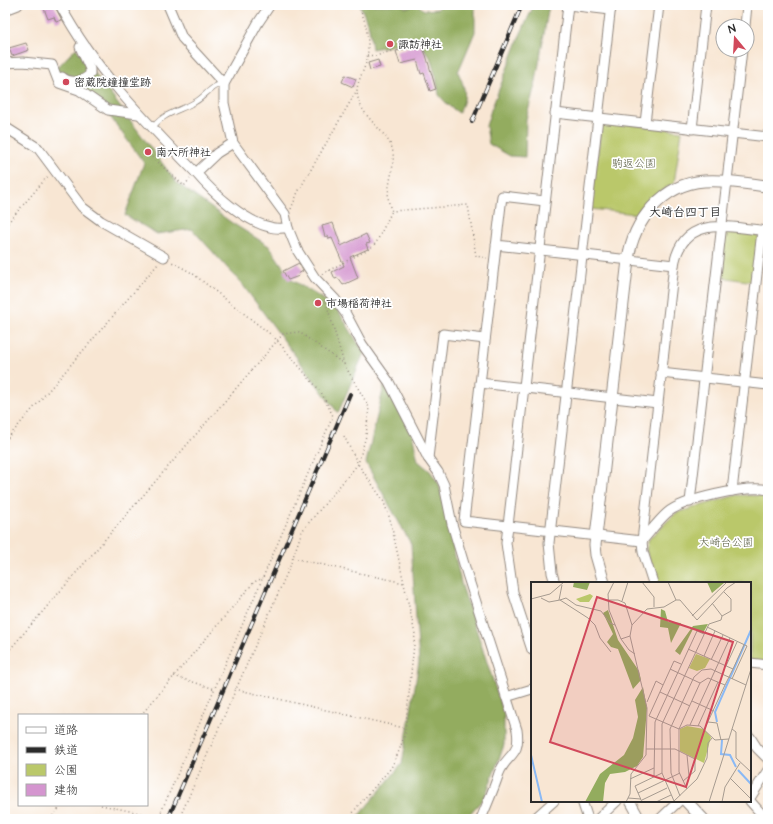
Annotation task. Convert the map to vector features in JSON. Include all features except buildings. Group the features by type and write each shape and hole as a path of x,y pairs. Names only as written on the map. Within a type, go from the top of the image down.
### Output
{"street":[{"path":"5,10 18,5"},
{"path":"5,63 52,65 64,79 78,81 87,78 90,74 90,69 73,29 60,5"},
{"path":"168,5 182,38 224,84"},
{"path":"270,5 258,23 224,84 224,103 233,143 285,214 288,228 297,250 318,281 346,314 362,344 389,382 428,458 444,485 452,524 519,741 516,750 500,772 481,819"},
{"path":"531,647 510,580 506,549 507,526 568,5 611,7 550,531 550,558 555,582"},
{"path":"645,123 659,5"},
{"path":"692,129 706,5"},
{"path":"746,18 747,5"},
{"path":"73,29 79,36 84,47 138,114 196,173 237,210 251,220 269,227 288,228"},
{"path":"690,502 741,58"},
{"path":"53,67 59,83 79,90 108,110 138,114"},
{"path":"555,113 768,137"},
{"path":"5,127 38,148 82,207 101,221 164,257"},
{"path":"196,173 217,153 233,143"},
{"path":"604,582 596,555 596,536 629,249 638,226 660,200 686,185 704,181 768,186"},
{"path":"545,201 502,196 464,521 642,541"},
{"path":"653,582 643,552 642,541 674,265 680,245 688,236 703,227 722,226 765,231 732,492"},
{"path":"496,245 674,265"},
{"path":"428,458 443,334 485,339"},
{"path":"661,373 768,385"},
{"path":"480,383 658,402"},
{"path":"642,541 666,514 675,508 690,502 744,488 768,490"},
{"path":"751,662 768,665"},
{"path":"506,697 531,689"},
{"path":"751,739 757,748 768,759"},
{"path":"751,798 768,770"},
{"path":"751,801 766,819"},
{"path":"534,819 553,802"},
{"path":"582,802 588,819"},
{"path":"598,819 616,802"},
{"path":"631,802 640,819"},
{"path":"660,819 678,802"},
{"path":"687,802 703,819"}],"lane":[{"path":"152,129 155,124 167,115 195,102 218,84 224,84"}],"path":[{"path":"285,214 290,210 298,192 357,90 367,55 366,31 358,5"},
{"path":"367,55 376,56 393,50 390,47"},
{"path":"357,90 360,102 368,117 391,146 393,155 388,204 392,211"},
{"path":"152,157 184,186 196,173"},
{"path":"5,226 54,169"},
{"path":"392,211 468,205 476,256 495,259"},
{"path":"179,819 293,558 302,531 358,464 366,436 369,407 344,364 318,281 369,249 376,242 392,211"},
{"path":"5,441 164,257 192,273 277,340 321,392 334,416 159,818"},
{"path":"5,655 283,334 299,332 344,364"},
{"path":"344,436 358,464 383,500 388,513 415,634 405,728 399,751 391,768 357,807 349,819"},
{"path":"293,558 404,582"},
{"path":"141,714 254,582 263,578"},
{"path":"174,676 215,689"},
{"path":"235,689 405,728"},
{"path":"50,819 61,806"},
{"path":"105,806 168,819"}],"green space":[{"path":"360,5 401,5 406,8 418,5 424,10 438,9 441,5 475,5 475,32 458,72 464,88 463,102 459,113 449,106 439,95 436,77 430,57 418,41 372,49 369,27"},
{"path":"534,5 549,5 536,81 526,119 525,157 510,156 489,144 486,126 521,33"},
{"path":"76,48 177,183 232,223 269,246 292,280 336,307 364,353 338,413 242,284 192,229 157,234 125,215 144,163 98,100 55,70"},
{"name":"駒返公園","path":"605,121 682,131 674,183 649,199 636,214 591,209 601,125"},
{"path":"728,231 756,235 760,239 754,282 720,277 724,235"},
{"path":"384,386 411,429 418,461 430,471 439,484 461,583 504,714 504,745 485,797 465,819 356,819 402,764 419,662 411,544 366,463"},
{"name":"大崎台公園","path":"737,495 768,496 768,663 751,660 751,582 657,582 646,550 649,539 676,513"}],"railway":[{"path":"472,122 522,5"},
{"path":"168,819 350,394"}],"place":[{"name":"諏訪神社","path":"390,44"},
{"name":"密蔵院鐘撞堂跡","path":"66,82"},
{"name":"南六所神社","path":"148,152"},
{"name":"市場稲荷神社","path":"318,303"}],"district":[{"name":"大崎台四丁目","path":"685,212"}]}
